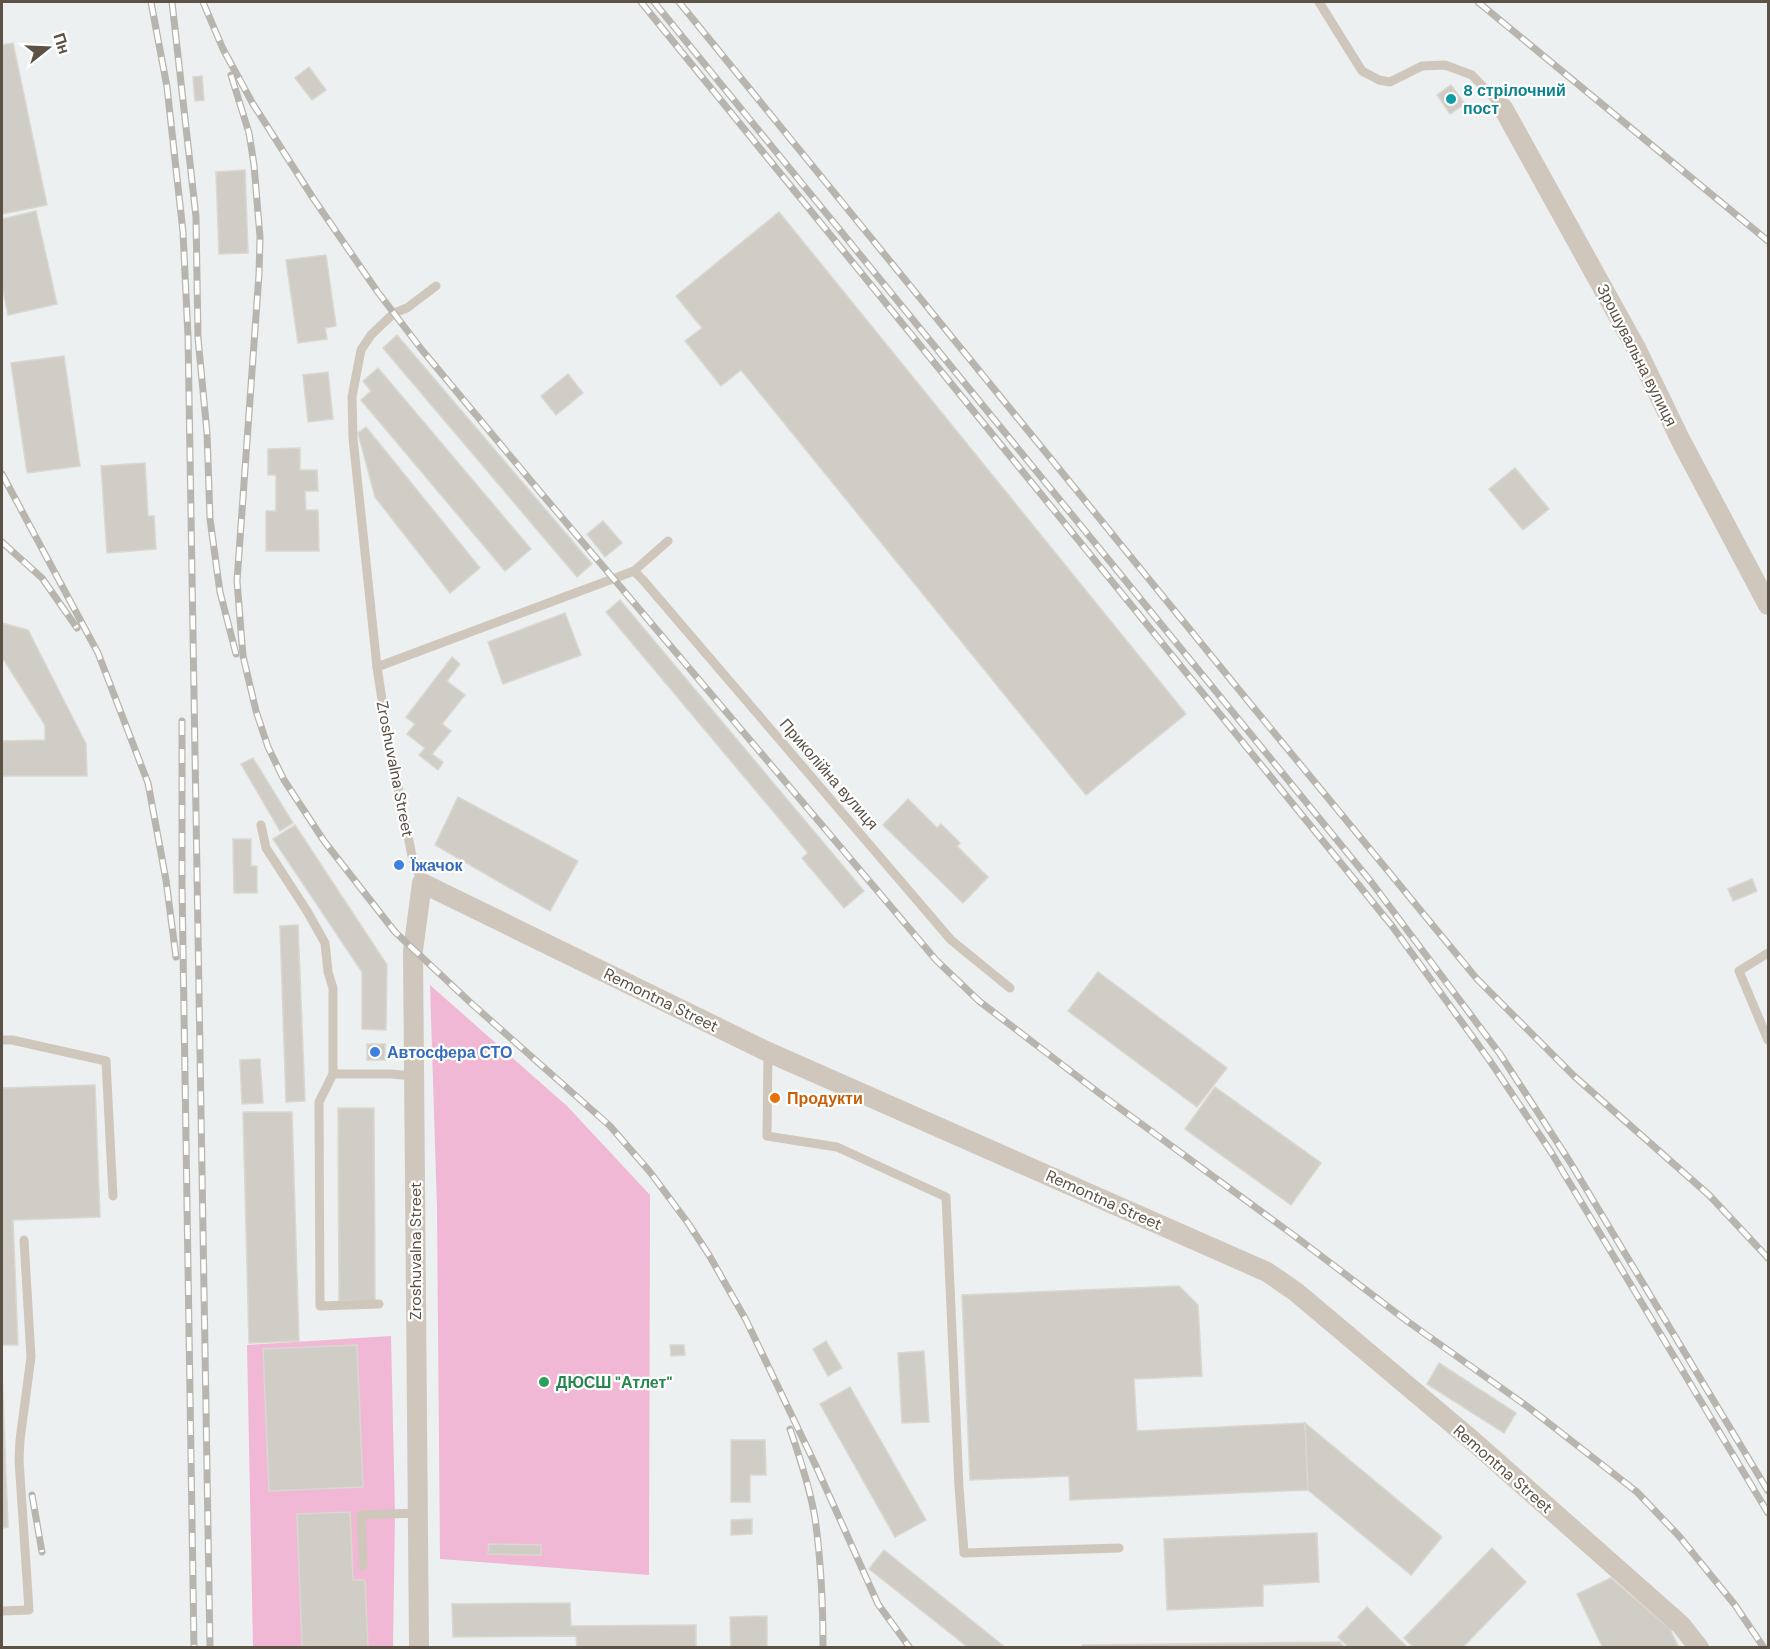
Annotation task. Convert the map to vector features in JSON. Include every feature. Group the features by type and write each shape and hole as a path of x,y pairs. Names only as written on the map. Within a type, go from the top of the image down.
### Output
{"street":[{"name":"Зрошувальна вулиця","path":"1503,108 1636,348 1681,441 1768,605"},
{"name":"Remontna Street","path":"422,883 768,1052 1267,1272 1296,1292 1473,1442 1681,1625 1699,1647"},
{"name":"Zroshuvalna Street","path":"419,1647 413,951 422,883"}],"lane":[{"path":"1319,2 1362,71 1379,80 1390,82 1422,66 1445,65 1472,75 1503,108"},
{"name":"Zroshuvalna Street","path":"422,883 412,856 386,726 377,667 352,438 352,397 361,350 371,335 394,313 407,308 436,286"},
{"path":"377,667 634,571 668,541"},
{"name":"Приколійна вулиця","path":"634,571 951,940 1010,988"},
{"path":"261,825 266,848 325,943 328,972 333,988 333,1074 320,1102 320,1306 379,1304"},
{"path":"1768,953 1739,971 1768,1040"},
{"path":"2,1040 12,1040 106,1061 113,1196"},
{"path":"768,1052 767,1136 837,1147 946,1197 964,1553 1119,1548"},
{"path":"333,1074 414,1076"},
{"path":"2,1611 29,1610 19,1460 30,1357 24,1240"},
{"path":"363,1566 361,1515 418,1513"}],"shaded area":[{"name":"ДЮСШ \"Атлет\"","path":"430,985 567,1106 650,1195 649,1575 440,1559 437,1209"},
{"path":"391,1336 395,1515 393,1647 253,1647 247,1345"}],"building":[{"path":"13,43 47,205 2,214 2,45"},
{"path":"309,67 326,90 312,100 295,78"},
{"path":"202,76 204,100 195,101 193,77"},
{"name":"8 стрілочний пост","path":"1451,85 1465,104 1450,114 1437,95"},
{"path":"245,170 248,253 219,254 216,172"},
{"path":"36,211 57,304 8,315 2,285 2,219"},
{"path":"779,212 1186,714 1086,795 741,370 721,386 685,341 702,328 676,296"},
{"path":"326,255 336,326 325,328 327,339 298,343 286,260"},
{"path":"397,335 592,564 577,577 383,348"},
{"path":"64,356 80,466 27,473 11,363"},
{"path":"378,368 531,549 505,571 361,400 371,391 363,381"},
{"path":"328,372 333,419 308,422 303,375"},
{"path":"568,374 583,393 556,415 541,396"},
{"path":"366,427 480,568 450,593 375,497 358,433"},
{"path":"300,448 300,470 317,470 318,491 305,491 306,510 318,510 319,551 266,551 266,511 276,511 276,475 268,475 268,449"},
{"path":"145,463 148,516 154,516 156,549 107,553 101,466"},
{"path":"1515,468 1549,509 1523,530 1489,489"},
{"path":"603,521 622,543 605,557 587,534"},
{"path":"620,600 864,891 844,908 802,858 808,853 606,612"},
{"path":"565,613 581,655 503,684 488,642"},
{"path":"2,623 28,630 86,744 87,776 2,776 2,741 45,740 45,725 2,660"},
{"path":"452,657 460,664 447,681 465,695 442,724 451,731 432,754 443,762 438,770 419,755 425,748 407,734 415,724 406,717"},
{"path":"253,758 293,823 280,831 241,764"},
{"path":"458,797 578,861 550,911 435,845"},
{"path":"908,799 937,828 941,824 960,843 957,846 988,877 963,903 883,825"},
{"path":"295,825 387,965 386,1030 362,1029 362,972 273,839"},
{"path":"233,839 251,839 251,866 257,866 257,893 234,893"},
{"path":"1752,879 1757,891 1733,901 1728,889"},
{"path":"298,925 305,1101 286,1102 280,926"},
{"path":"1098,972 1227,1068 1197,1107 1068,1011"},
{"path":"367,1044 385,1044 385,1060 367,1060"},
{"path":"260,1059 263,1103 242,1104 240,1060"},
{"path":"95,1085 100,1217 13,1220 18,1345 2,1345 2,1088"},
{"path":"1215,1087 1321,1163 1291,1205 1185,1129"},
{"path":"338,1108 374,1108 375,1301 339,1301"},
{"path":"243,1112 292,1112 299,1341 249,1343"},
{"path":"1179,1286 1198,1305 1202,1376 1134,1379 1137,1431 1305,1423 1308,1490 1070,1500 1069,1476 970,1480 962,1295"},
{"path":"826,1341 842,1368 828,1376 813,1349"},
{"path":"357,1345 363,1487 269,1491 263,1349"},
{"path":"670,1345 684,1345 685,1355 671,1356"},
{"path":"924,1351 929,1422 902,1423 898,1353"},
{"path":"1439,1363 1516,1413 1504,1433 1427,1384"},
{"path":"2,1370 8,1527 2,1528"},
{"path":"850,1387 926,1520 895,1537 820,1404"},
{"path":"1305,1423 1442,1537 1411,1575 1308,1490"},
{"path":"731,1440 765,1440 766,1475 750,1475 750,1502 731,1502"},
{"path":"350,1512 353,1580 365,1580 368,1648 302,1646 297,1514"},
{"path":"752,1519 752,1534 731,1535 731,1520"},
{"path":"1317,1533 1319,1582 1263,1585 1263,1606 1167,1610 1164,1539"},
{"path":"489,1544 541,1545 541,1555 488,1554"},
{"path":"1492,1548 1526,1582 1462,1648 1414,1648 1404,1638"},
{"path":"884,1550 1006,1648 969,1648 869,1569"},
{"path":"1611,1578 1670,1629 1679,1648 1603,1648 1577,1594"},
{"path":"570,1603 571,1626 696,1625 696,1648 577,1648 576,1636 453,1637 452,1604"},
{"path":"1367,1607 1408,1648 1349,1648 1338,1637"},
{"path":"767,1616 767,1648 731,1648 730,1617"},
{"path":"1340,1642 1345,1648 1082,1648 1082,1645"}],"railway":[{"path":"151,2 167,87 183,232 188,336 210,1648"},
{"path":"172,2 196,217 198,338 207,433 210,519 220,592 236,654"},
{"path":"203,2 223,49 253,104 313,198 377,291 422,350 936,960 979,1001 1099,1093 1407,1321 1528,1407 1637,1492 1679,1536 1735,1605 1764,1648"},
{"path":"641,2 1392,926 1490,1061 1551,1152 1768,1513"},
{"path":"654,2 1372,883 1500,1054 1570,1162 1768,1491"},
{"path":"679,2 1477,979 1574,1076 1709,1195 1768,1258"},
{"path":"1478,2 1768,241"},
{"path":"231,75 249,133 260,237 237,581 243,656 256,711 268,747 284,780 324,841 395,932 472,1004 610,1126 650,1172 688,1223 746,1320 815,1464 878,1604 910,1648"},
{"path":"2,474 98,653 148,783 166,880 176,957"},
{"path":"2,542 42,578 77,628"},
{"path":"182,721 182,885 194,1648"},
{"path":"790,1429 808,1484 815,1518 819,1550 823,1648"},
{"path":"32,1495 42,1552"}],"place":[{"name":"8 стрілочний пост","path":"1451,99"},
{"name":"Їжачок","path":"399,865"},
{"name":"Автосфера СТО","path":"375,1052"},
{"name":"Продукти","path":"775,1098"},
{"name":"ДЮСШ \"Атлет\"","path":"544,1382"}]}
